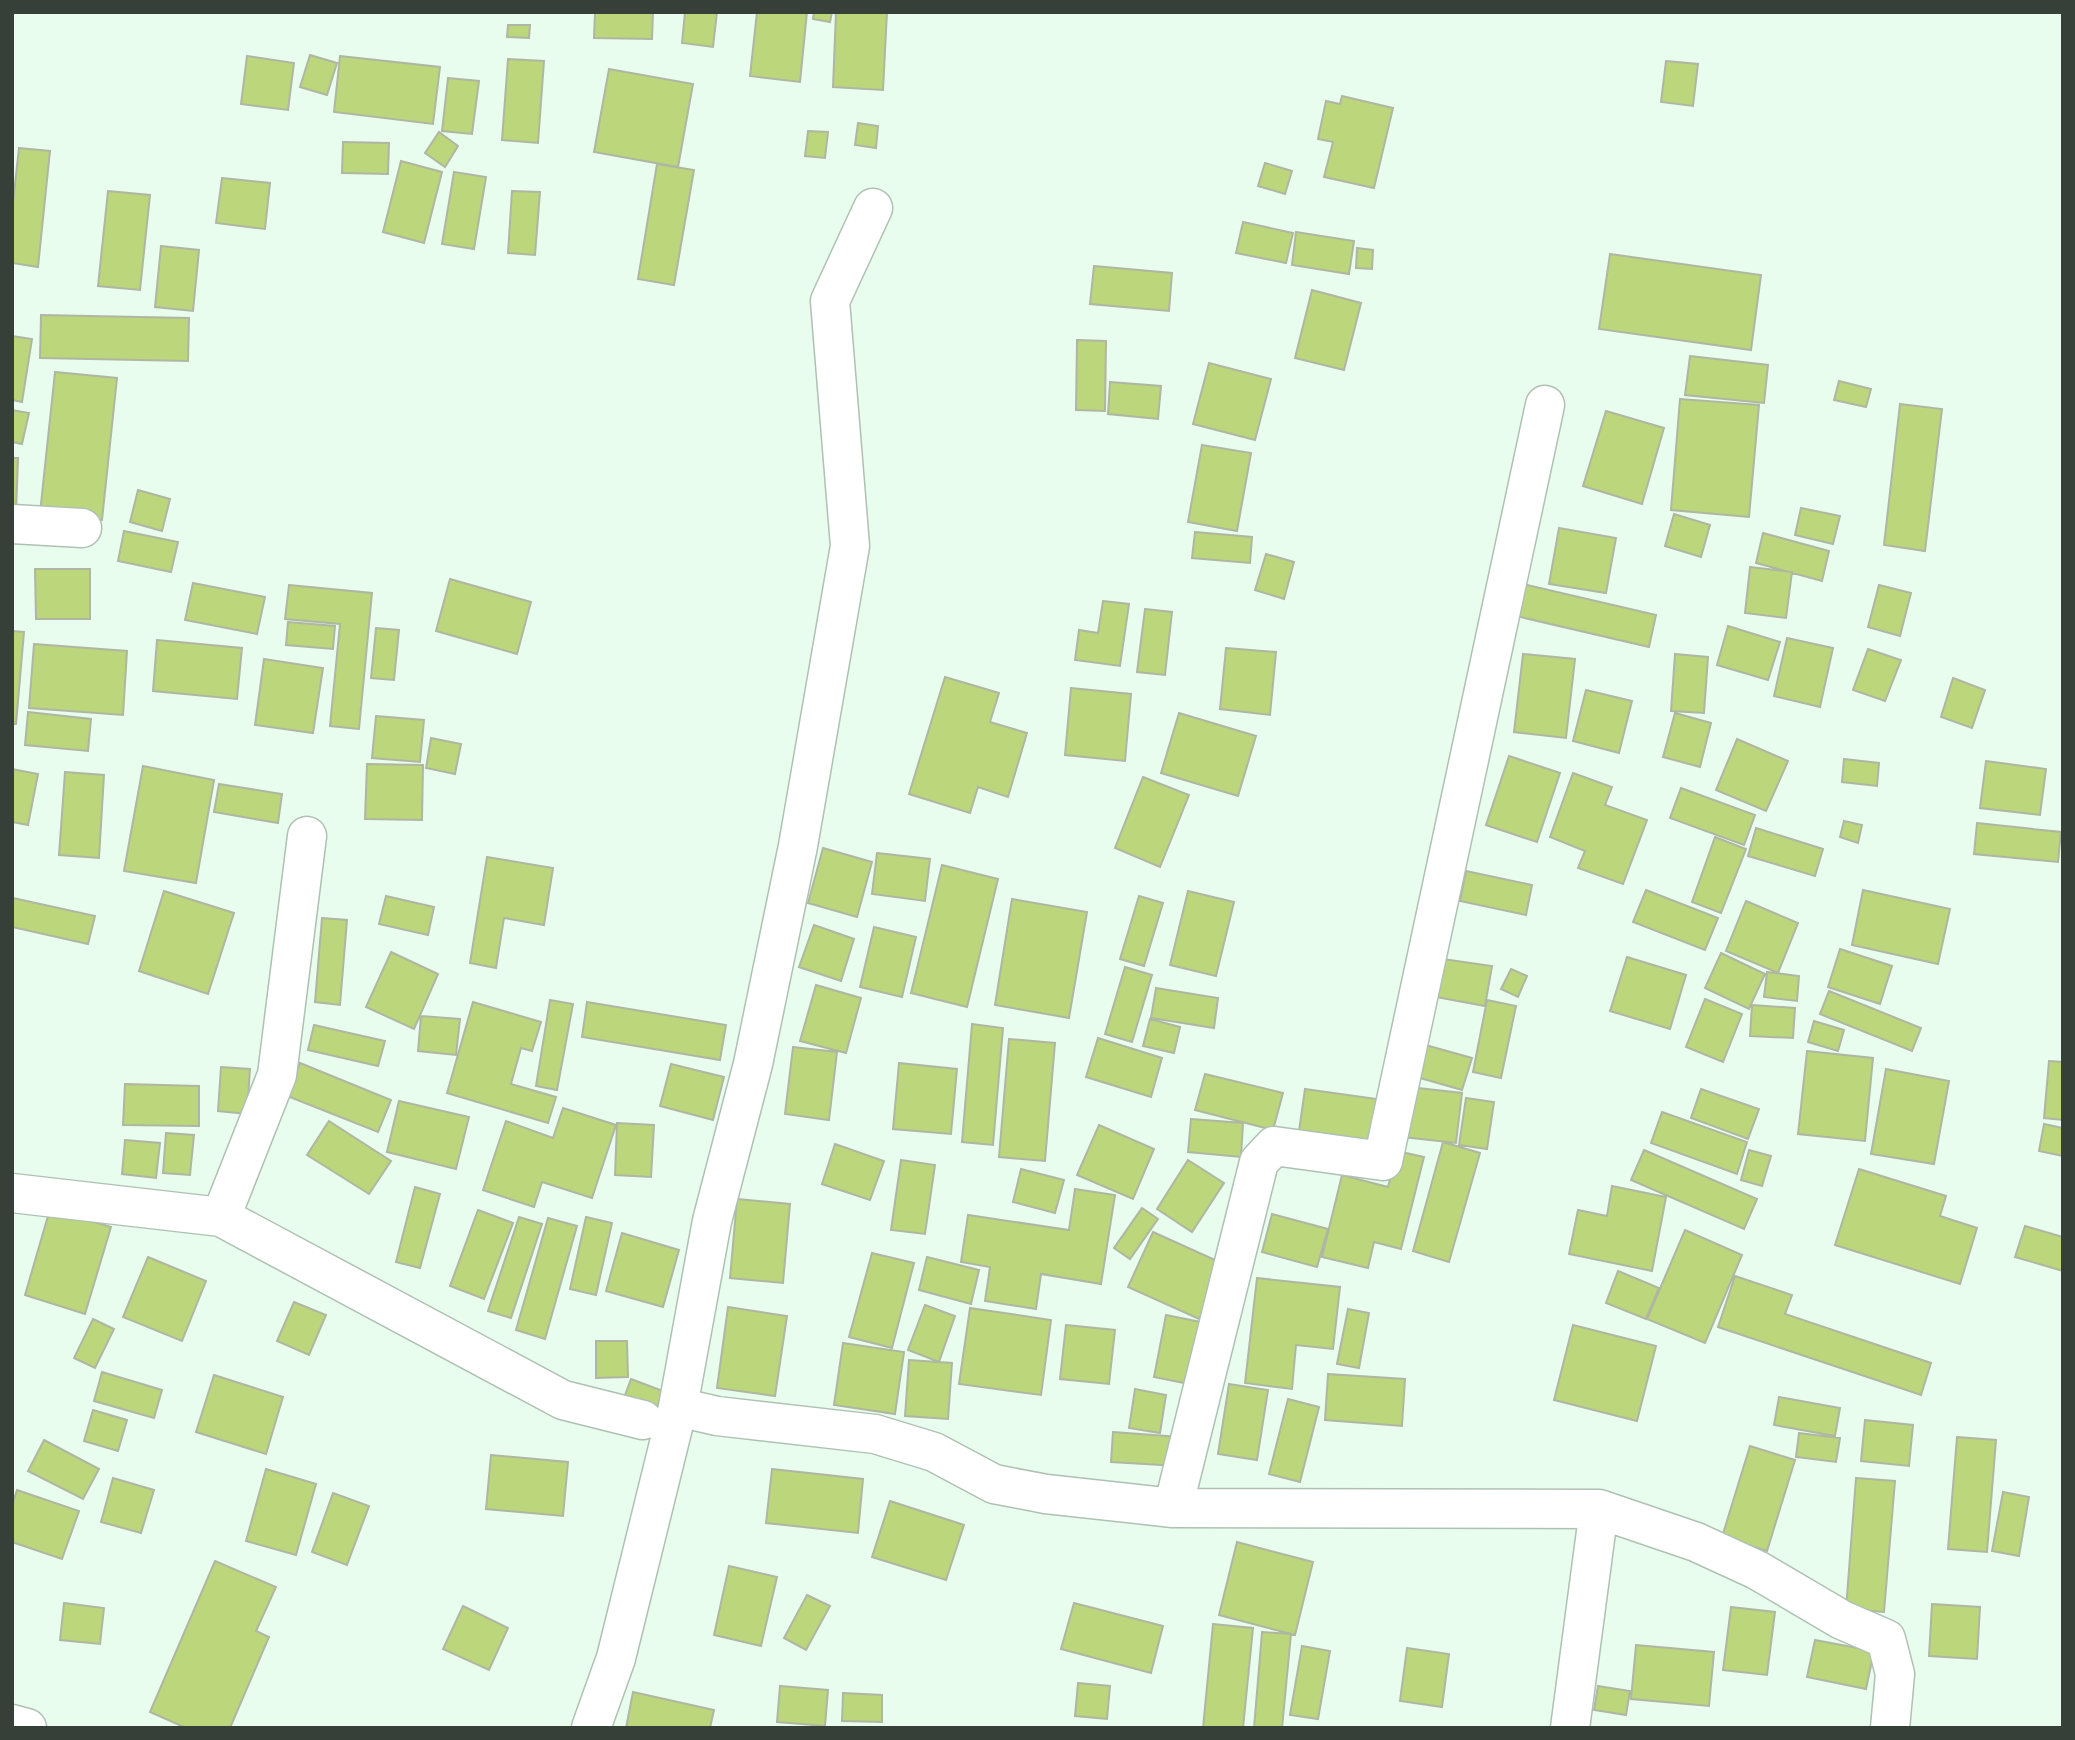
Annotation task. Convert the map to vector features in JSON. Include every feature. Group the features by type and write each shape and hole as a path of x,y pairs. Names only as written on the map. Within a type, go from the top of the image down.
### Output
{"street":[{"path":"591,1728 617,1658 661,1413 753,1064 798,845 850,546 830,301 873,208"},
{"path":"1174,1508 1259,1162 1273,1146 1382,1161 1545,405"},
{"path":"12,524 82,528"},
{"path":"221,1217 277,1075 307,836"},
{"path":"12,1193 221,1217 563,1401 875,1434 934,1452 994,1484 1046,1494 1174,1508 1599,1509 1696,1542 1757,1570 1842,1620 1886,1639 1895,1674 1890,1728"},
{"path":"1570,1728 1599,1509"},
{"path":"12,1724 27,1728"}],"building":[{"path":"595,12 653,12 652,39 594,38"},
{"path":"685,12 717,12 713,47 682,43"},
{"path":"757,12 807,12 800,82 750,76"},
{"path":"814,12 832,12 830,22 813,19"},
{"path":"836,12 887,12 883,90 833,87"},
{"path":"508,25 530,25 529,38 507,37"},
{"path":"310,55 337,63 327,95 300,87"},
{"path":"247,56 294,63 288,110 241,104"},
{"path":"340,56 440,67 433,124 334,112"},
{"path":"508,59 544,61 538,143 502,140"},
{"path":"1666,61 1698,64 1693,106 1661,102"},
{"path":"609,69 693,84 678,167 594,152"},
{"path":"448,78 479,81 472,134 442,131"},
{"path":"1342,96 1393,108 1374,188 1324,177 1333,142 1318,139 1326,101 1340,104"},
{"path":"858,123 878,126 876,148 855,145"},
{"path":"808,131 828,132 825,158 805,156"},
{"path":"439,132 458,146 445,167 425,153"},
{"path":"343,142 389,143 388,174 342,173"},
{"path":"19,148 50,151 38,267 12,263 12,211"},
{"path":"401,161 442,172 424,243 383,232"},
{"path":"1265,163 1292,171 1285,194 1258,186"},
{"path":"657,164 694,170 674,285 638,279"},
{"path":"454,172 486,177 474,249 442,244"},
{"path":"222,178 270,183 265,229 216,223"},
{"path":"108,191 150,195 140,290 98,286"},
{"path":"512,191 540,192 535,255 508,253"},
{"path":"1243,222 1293,233 1286,263 1236,253"},
{"path":"1296,232 1354,241 1349,274 1292,265"},
{"path":"161,246 199,250 193,311 155,307"},
{"path":"1357,248 1373,250 1372,269 1356,268"},
{"path":"1610,254 1761,275 1751,350 1599,329"},
{"path":"1094,266 1172,273 1169,311 1090,304"},
{"path":"1312,290 1361,303 1344,370 1295,358"},
{"path":"41,315 189,318 188,361 40,358"},
{"path":"12,336 32,339 22,402 12,400"},
{"path":"1077,340 1106,341 1105,411 1076,410"},
{"path":"1690,356 1768,365 1764,403 1685,395"},
{"path":"1209,363 1271,379 1255,440 1193,424"},
{"path":"55,372 117,378 102,520 40,513"},
{"path":"1839,381 1871,389 1866,407 1834,400"},
{"path":"1110,382 1161,386 1158,419 1108,414"},
{"path":"1680,399 1759,405 1749,517 1671,510"},
{"path":"1900,404 1942,409 1925,551 1884,545"},
{"path":"12,410 29,413 22,444 12,442"},
{"path":"1606,411 1664,428 1642,504 1583,486"},
{"path":"1202,445 1251,453 1237,531 1188,522"},
{"path":"12,458 18,458 16,513 12,513"},
{"path":"138,490 170,499 162,531 130,522"},
{"path":"1801,508 1840,516 1833,544 1795,535"},
{"path":"1674,514 1710,525 1701,557 1665,546"},
{"path":"1559,528 1616,538 1606,593 1549,584"},
{"path":"124,531 178,542 171,572 118,561"},
{"path":"1195,532 1252,537 1250,563 1192,558"},
{"path":"1763,533 1829,551 1822,581 1756,563"},
{"path":"1266,554 1294,562 1284,599 1255,590"},
{"path":"1750,567 1792,572 1786,618 1745,613"},
{"path":"35,569 90,569 90,619 36,619"},
{"path":"450,579 531,602 517,654 436,631"},
{"path":"193,583 265,597 257,634 185,620"},
{"path":"1523,584 1656,615 1649,647 1516,616"},
{"path":"289,585 372,593 359,729 330,726 340,624 285,619"},
{"path":"1879,585 1911,593 1900,636 1868,627"},
{"path":"1103,601 1129,604 1120,666 1075,660 1079,630 1098,633"},
{"path":"1145,609 1172,612 1165,675 1137,672"},
{"path":"288,622 335,626 333,649 286,645"},
{"path":"1728,626 1780,642 1768,680 1717,665"},
{"path":"376,628 399,630 394,680 371,678"},
{"path":"12,631 24,632 16,724 12,724"},
{"path":"1787,638 1833,648 1820,707 1774,696"},
{"path":"157,640 242,648 237,699 153,691"},
{"path":"34,644 127,651 123,715 29,708"},
{"path":"1226,648 1276,652 1270,715 1220,709"},
{"path":"1868,649 1901,660 1885,701 1853,690"},
{"path":"1523,654 1575,659 1566,738 1514,732"},
{"path":"1675,654 1708,657 1704,713 1671,711"},
{"path":"264,659 323,668 313,733 255,725"},
{"path":"945,677 999,693 990,722 1027,733 1008,797 978,787 970,813 909,794"},
{"path":"1953,678 1985,690 1972,728 1941,717"},
{"path":"1071,688 1131,694 1125,761 1065,755"},
{"path":"1586,690 1632,701 1619,753 1573,741"},
{"path":"28,712 91,719 88,751 25,745"},
{"path":"1179,713 1256,736 1238,796 1161,773"},
{"path":"1675,713 1711,723 1700,767 1663,757"},
{"path":"376,716 424,720 420,762 372,758"},
{"path":"431,738 461,744 455,774 426,768"},
{"path":"1737,739 1788,761 1766,811 1716,790"},
{"path":"1509,756 1560,773 1537,842 1486,825"},
{"path":"1844,759 1879,763 1877,786 1842,782"},
{"path":"1986,761 2046,769 2040,815 1980,808"},
{"path":"367,764 423,765 422,820 365,819"},
{"path":"143,766 214,780 196,883 124,871"},
{"path":"12,769 38,774 28,825 12,822"},
{"path":"65,772 104,775 99,858 59,855"},
{"path":"1573,773 1612,787 1605,805 1647,820 1623,884 1578,868 1585,851 1550,837"},
{"path":"1143,777 1189,795 1160,867 1115,848"},
{"path":"219,784 282,794 278,823 214,812"},
{"path":"1681,788 1755,815 1744,845 1670,818"},
{"path":"1844,821 1862,825 1858,843 1840,837"},
{"path":"1977,823 2061,832 2058,862 1974,854"},
{"path":"1756,828 1823,849 1815,876 1748,856"},
{"path":"1715,837 1746,849 1721,913 1692,902"},
{"path":"823,848 872,862 857,917 808,903"},
{"path":"877,853 930,859 925,901 872,894"},
{"path":"487,857 553,868 544,925 504,918 496,968 470,963"},
{"path":"942,865 998,879 967,1007 911,993"},
{"path":"1466,871 1532,885 1526,915 1460,901"},
{"path":"1646,890 1718,918 1705,950 1633,922"},
{"path":"1863,890 1950,909 1938,964 1852,945"},
{"path":"164,891 234,913 208,994 139,971"},
{"path":"1188,891 1234,902 1216,976 1170,965"},
{"path":"386,896 434,907 428,935 379,924"},
{"path":"1139,896 1163,903 1144,966 1120,959"},
{"path":"13,898 95,916 88,944 12,927"},
{"path":"1012,899 1087,912 1069,1018 995,1005"},
{"path":"1746,901 1798,923 1778,973 1726,951"},
{"path":"322,918 347,920 340,1005 315,1002"},
{"path":"814,925 854,939 841,981 799,967"},
{"path":"874,927 916,937 902,997 860,987"},
{"path":"1840,949 1892,966 1880,1004 1828,987"},
{"path":"391,952 438,974 414,1029 366,1007"},
{"path":"1721,953 1765,974 1749,1009 1705,988"},
{"path":"1627,957 1686,975 1670,1029 1610,1011"},
{"path":"1443,959 1492,966 1485,1006 1436,997"},
{"path":"1125,967 1152,975 1132,1042 1105,1034"},
{"path":"1511,969 1527,976 1518,997 1501,989"},
{"path":"1767,972 1799,976 1797,1001 1764,997"},
{"path":"816,985 861,998 846,1053 800,1041"},
{"path":"1156,988 1218,998 1214,1028 1151,1018"},
{"path":"1829,991 1921,1028 1912,1051 1820,1014"},
{"path":"1705,999 1742,1014 1723,1062 1686,1047"},
{"path":"550,1000 573,1004 557,1090 536,1086"},
{"path":"1487,1000 1516,1006 1501,1078 1473,1072"},
{"path":"473,1002 541,1022 532,1051 521,1048 511,1084 556,1097 548,1123 447,1093"},
{"path":"587,1002 726,1025 720,1060 582,1037"},
{"path":"1752,1005 1795,1008 1793,1038 1750,1036"},
{"path":"421,1016 460,1019 456,1055 418,1051"},
{"path":"1150,1019 1180,1027 1174,1053 1143,1046"},
{"path":"1814,1021 1844,1030 1838,1051 1808,1042"},
{"path":"972,1024 1003,1028 993,1145 962,1142"},
{"path":"314,1025 385,1041 378,1066 308,1050"},
{"path":"1098,1038 1162,1058 1151,1097 1086,1077"},
{"path":"1009,1039 1055,1043 1045,1161 999,1157"},
{"path":"1422,1044 1472,1058 1462,1090 1413,1076"},
{"path":"793,1047 837,1052 829,1120 785,1114"},
{"path":"1807,1051 1873,1058 1865,1141 1798,1134"},
{"path":"2049,1061 2063,1062 2063,1120 2044,1118"},
{"path":"300,1063 391,1100 378,1132 287,1096"},
{"path":"899,1063 957,1069 951,1134 893,1129"},
{"path":"671,1064 724,1077 713,1120 660,1106"},
{"path":"221,1067 250,1069 247,1114 218,1111"},
{"path":"1886,1069 1949,1081 1934,1164 1871,1154"},
{"path":"1205,1074 1283,1093 1273,1130 1195,1110"},
{"path":"125,1084 199,1086 199,1126 123,1125"},
{"path":"1409,1087 1462,1093 1456,1143 1403,1137"},
{"path":"1305,1089 1384,1100 1376,1156 1297,1145"},
{"path":"1701,1089 1759,1109 1748,1139 1691,1118"},
{"path":"1466,1098 1494,1102 1487,1149 1459,1145"},
{"path":"399,1101 469,1117 456,1169 387,1152"},
{"path":"563,1108 616,1125 592,1198 542,1182 534,1207 483,1190 506,1121 553,1138"},
{"path":"1662,1112 1747,1142 1737,1174 1651,1143"},
{"path":"1191,1119 1243,1123 1241,1157 1188,1152"},
{"path":"329,1121 391,1161 369,1194 307,1155"},
{"path":"617,1123 654,1125 651,1177 615,1175"},
{"path":"2044,1124 2063,1128 2063,1156 2039,1151"},
{"path":"1099,1125 1154,1149 1133,1199 1077,1175"},
{"path":"166,1133 194,1135 190,1175 163,1173"},
{"path":"125,1140 160,1143 156,1178 122,1174"},
{"path":"1443,1142 1480,1153 1449,1262 1413,1251"},
{"path":"835,1144 884,1161 870,1200 822,1184"},
{"path":"1644,1150 1757,1199 1744,1229 1631,1180"},
{"path":"1749,1150 1771,1156 1762,1186 1741,1180"},
{"path":"1397,1151 1424,1157 1401,1249 1374,1242 1368,1268 1322,1257 1342,1175 1388,1187"},
{"path":"901,1160 935,1165 925,1234 891,1230"},
{"path":"1188,1160 1224,1183 1192,1232 1157,1209"},
{"path":"1021,1169 1064,1180 1055,1213 1013,1202"},
{"path":"1859,1169 1946,1196 1940,1216 1977,1228 1960,1284 1835,1245"},
{"path":"1612,1186 1666,1197 1652,1271 1569,1254 1578,1210 1607,1216"},
{"path":"415,1187 440,1194 420,1268 396,1262"},
{"path":"1075,1189 1115,1195 1101,1284 1041,1274 1036,1309 985,1301 990,1267 961,1262 968,1215 1069,1230"},
{"path":"737,1199 790,1204 783,1283 730,1278"},
{"path":"1142,1208 1158,1219 1130,1259 1114,1248"},
{"path":"50,1209 111,1227 85,1314 25,1295"},
{"path":"478,1210 513,1223 484,1299 450,1286"},
{"path":"1272,1214 1328,1229 1317,1267 1262,1252"},
{"path":"519,1217 542,1224 511,1318 488,1311"},
{"path":"586,1217 612,1223 596,1295 570,1289"},
{"path":"548,1218 577,1226 545,1339 516,1330"},
{"path":"2025,1226 2063,1237 2063,1271 2015,1257"},
{"path":"1685,1230 1742,1255 1705,1343 1647,1319"},
{"path":"1153,1232 1224,1264 1199,1319 1128,1287"},
{"path":"622,1233 679,1250 663,1307 606,1291"},
{"path":"872,1253 914,1263 892,1348 849,1337"},
{"path":"148,1257 206,1281 182,1341 123,1317"},
{"path":"927,1257 979,1270 971,1304 919,1290"},
{"path":"1618,1271 1659,1288 1646,1319 1606,1303"},
{"path":"1735,1276 1792,1295 1785,1314 1931,1363 1921,1395 1718,1327"},
{"path":"1257,1278 1340,1287 1333,1349 1296,1345 1292,1389 1245,1383"},
{"path":"294,1302 326,1315 309,1355 277,1341"},
{"path":"925,1305 955,1316 939,1362 908,1350"},
{"path":"728,1307 787,1316 775,1396 717,1388"},
{"path":"970,1308 1051,1320 1041,1395 959,1384"},
{"path":"1348,1309 1369,1313 1359,1368 1337,1364"},
{"path":"1166,1315 1201,1322 1189,1384 1154,1377"},
{"path":"93,1319 114,1329 95,1368 74,1358"},
{"path":"1066,1325 1115,1330 1109,1384 1060,1379"},
{"path":"1573,1325 1656,1346 1637,1421 1554,1400"},
{"path":"596,1341 627,1341 628,1377 596,1378"},
{"path":"843,1343 904,1352 895,1414 834,1405"},
{"path":"909,1360 952,1363 948,1419 905,1416"},
{"path":"102,1372 162,1390 154,1418 94,1401"},
{"path":"1328,1374 1405,1379 1402,1426 1325,1420"},
{"path":"214,1375 283,1397 266,1454 196,1432"},
{"path":"631,1379 663,1391 653,1419 621,1406"},
{"path":"1229,1384 1268,1390 1257,1460 1218,1454"},
{"path":"1135,1389 1166,1395 1160,1433 1129,1428"},
{"path":"1779,1397 1840,1408 1835,1436 1774,1425"},
{"path":"1288,1399 1319,1407 1300,1482 1269,1474"},
{"path":"93,1410 127,1420 118,1451 84,1441"},
{"path":"1865,1420 1913,1425 1909,1466 1861,1461"},
{"path":"1113,1432 1180,1437 1178,1466 1111,1462"},
{"path":"1799,1433 1840,1438 1836,1462 1796,1457"},
{"path":"1957,1437 1996,1440 1987,1552 1948,1549"},
{"path":"44,1440 99,1469 83,1499 28,1471"},
{"path":"1750,1446 1795,1460 1767,1551 1722,1537"},
{"path":"491,1455 568,1462 563,1516 486,1509"},
{"path":"266,1469 316,1484 296,1555 246,1541"},
{"path":"772,1469 863,1479 858,1533 766,1523"},
{"path":"113,1478 154,1490 141,1533 101,1522"},
{"path":"1856,1478 1895,1481 1884,1612 1846,1609"},
{"path":"17,1490 79,1511 62,1559 12,1542 12,1505"},
{"path":"2003,1492 2029,1497 2019,1556 1992,1551"},
{"path":"333,1493 369,1506 347,1565 312,1552"},
{"path":"890,1501 964,1525 946,1580 872,1557"},
{"path":"1237,1542 1313,1562 1295,1635 1219,1615"},
{"path":"215,1561 276,1587 256,1631 269,1637 230,1728 186,1728 150,1712"},
{"path":"729,1566 777,1577 761,1646 714,1635"},
{"path":"807,1595 830,1606 806,1650 784,1638"},
{"path":"64,1603 104,1608 100,1644 60,1640"},
{"path":"1074,1603 1163,1626 1151,1673 1061,1649"},
{"path":"1932,1604 1980,1607 1977,1659 1929,1656"},
{"path":"463,1606 508,1628 489,1670 443,1649"},
{"path":"1731,1607 1775,1612 1767,1675 1723,1670"},
{"path":"1213,1624 1253,1628 1243,1728 1203,1728"},
{"path":"1262,1632 1291,1634 1282,1728 1254,1728"},
{"path":"1815,1640 1874,1651 1866,1689 1807,1677"},
{"path":"1636,1645 1714,1652 1709,1706 1631,1699"},
{"path":"1302,1646 1330,1651 1318,1719 1290,1715"},
{"path":"1407,1648 1449,1654 1442,1707 1400,1701"},
{"path":"1078,1683 1110,1686 1107,1719 1075,1716"},
{"path":"780,1686 828,1690 825,1726 777,1722"},
{"path":"1598,1686 1630,1691 1626,1715 1594,1710"},
{"path":"633,1692 714,1710 710,1728 626,1728"},
{"path":"843,1693 882,1695 882,1722 842,1721"}]}
